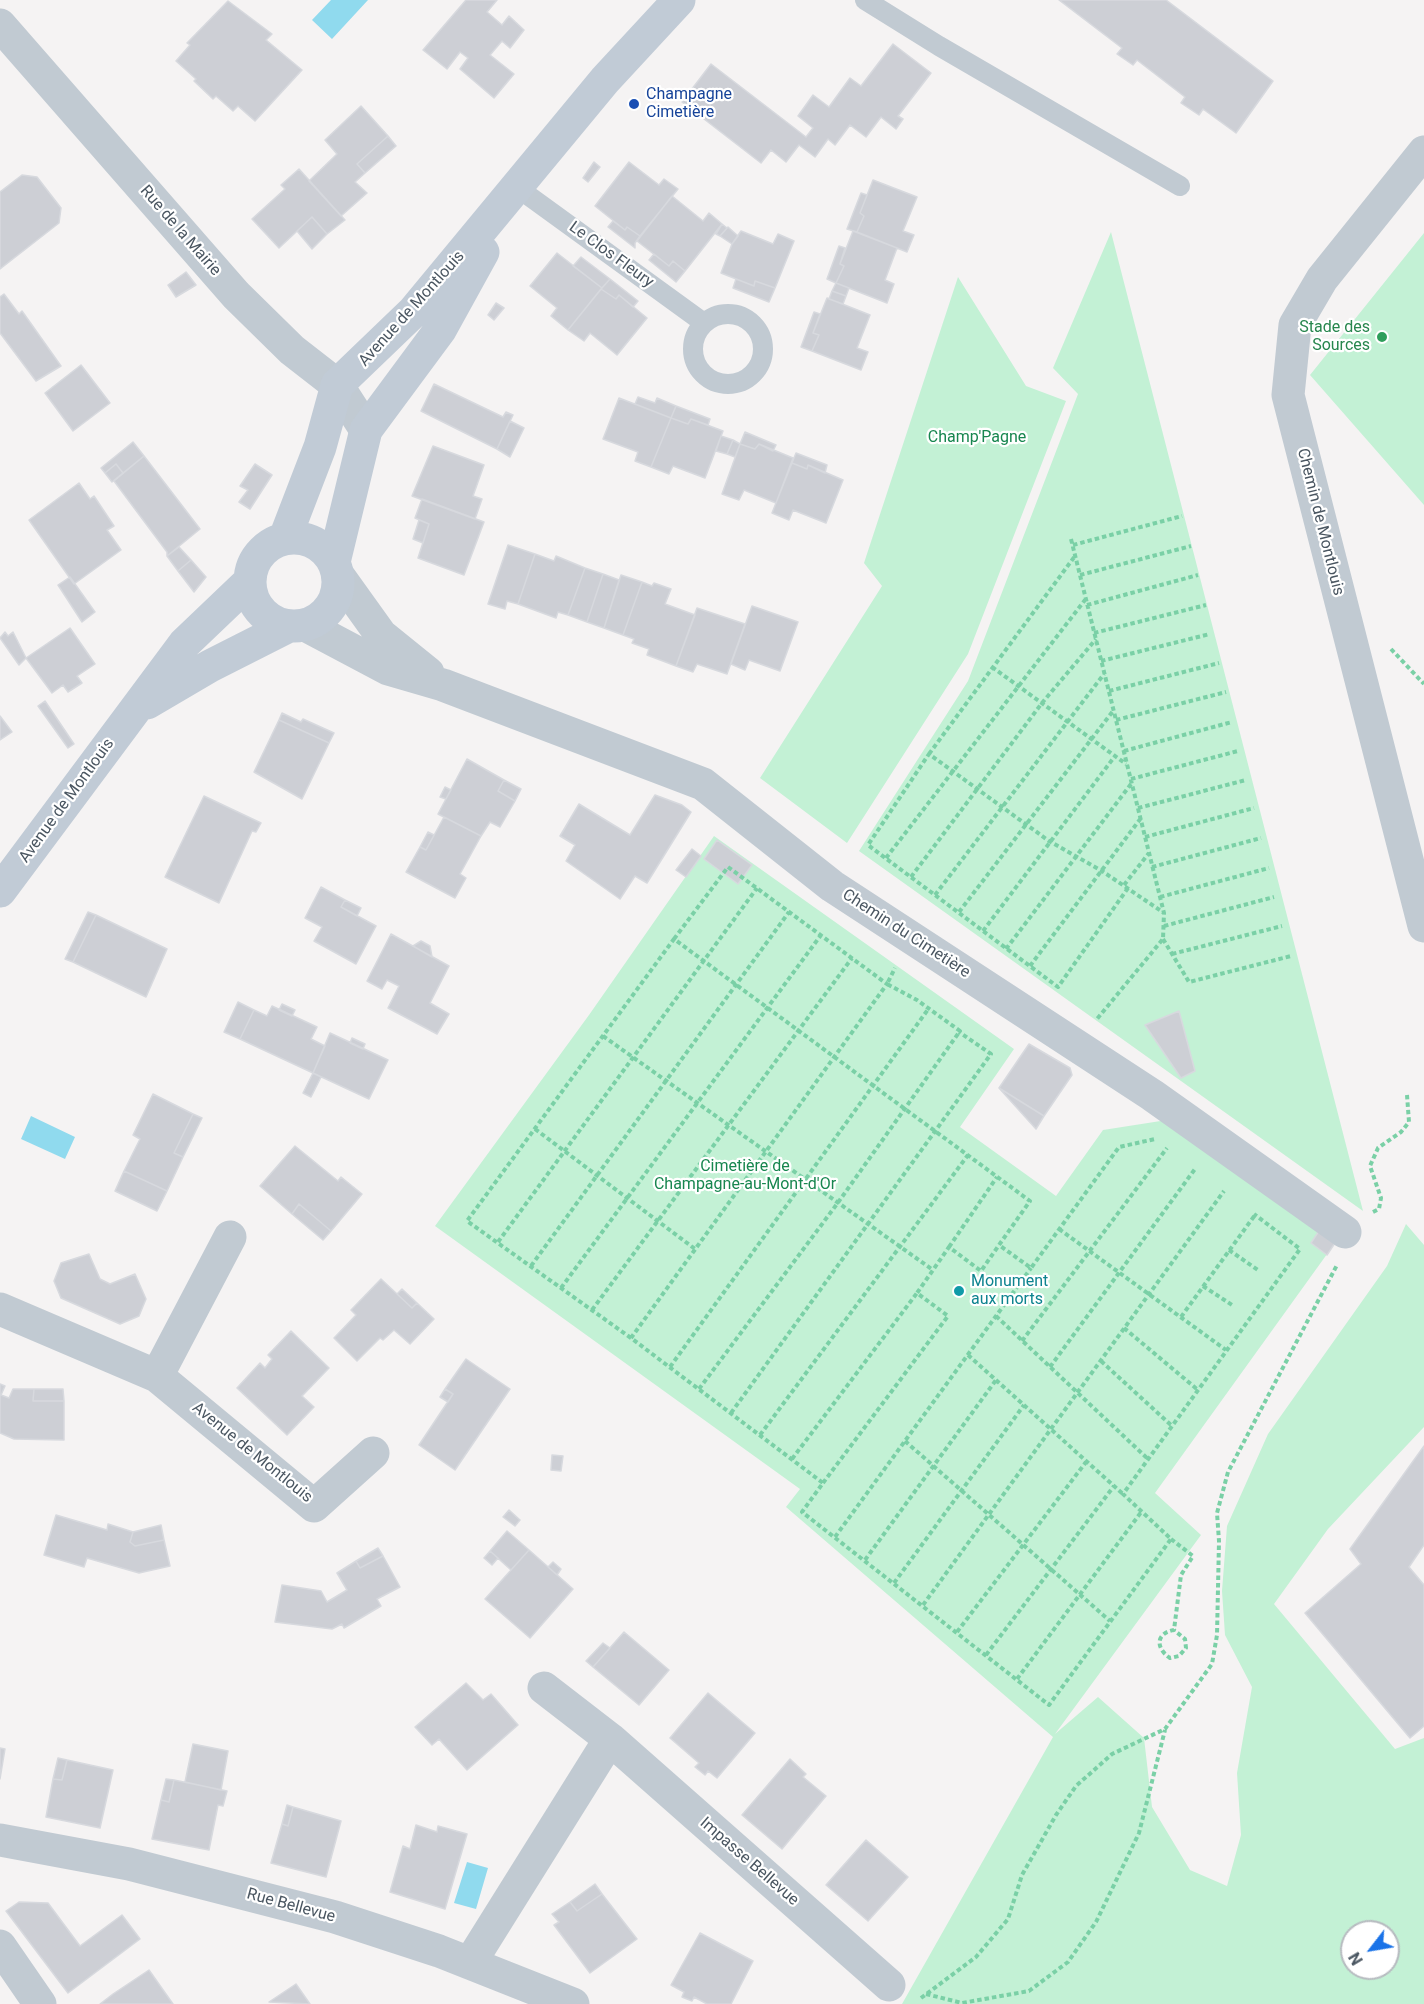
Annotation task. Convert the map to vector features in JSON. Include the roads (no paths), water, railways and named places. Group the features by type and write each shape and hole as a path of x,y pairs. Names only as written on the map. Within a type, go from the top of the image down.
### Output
{"street":[{"name":"Avenue de Montlouis","path":"337,385 413,312 518,188 605,80 679,0"},
{"name":"Rue de la Mairie","path":"0,25 236,295 292,350 337,385 366,430"},
{"name":"Chemin de Montlouis","path":"1424,152 1322,279 1295,325 1288,395 1424,927"},
{"name":"Avenue de Montlouis","path":"336,568 366,430 440,330 518,188"},
{"path":"285,538 320,447 337,385"},
{"path":"299,537 313,542 325,550 336,568 339,588 335,601 317,620 297,626 277,623 257,606 250,581 253,566 260,554 271,544 285,538 299,537"},
{"name":"Chemin du Cimetière","path":"336,568 381,635 443,686"},
{"name":"Avenue de Montlouis","path":"0,891 184,644 250,581"},
{"name":"Avenue de Montlouis","path":"133,711 210,666 297,626"},
{"name":"Chemin du Cimetière","path":"297,626 388,669 443,686 702,784 832,886 1152,1095 1345,1232"},
{"path":"157,1376 230,1237"},
{"name":"Avenue de Montlouis","path":"0,1309 157,1376 314,1506 373,1453"},
{"name":"Impasse Bellevue","path":"544,1688 610,1739 889,1985"},
{"path":"470,1964 610,1739"},
{"name":"Rue Bellevue","path":"0,1840 129,1864 335,1917 470,1964 573,2004"},
{"path":"0,1946 40,2004"}],"lane":[{"path":"865,0 939,46 1180,186"},
{"name":"Le Clos Fleury","path":"518,188 704,323"}],"water":[{"path":"331,0 368,0 332,39 312,20"},
{"path":"31,1116 75,1137 65,1159 21,1139"},
{"path":"467,1862 488,1868 476,1909 454,1903"}],"place":[{"name":"Champagne Cimetière","path":"634,104"},
{"name":"Stade des Sources","path":"1382,337"},
{"name":"Monument aux morts","path":"959,1291"}],"park label":[{"name":"Champ'Pagne","path":"977,438"},
{"name":"Cimetière de Champagne-au-Mont-d'Or","path":"745,1176"}]}
